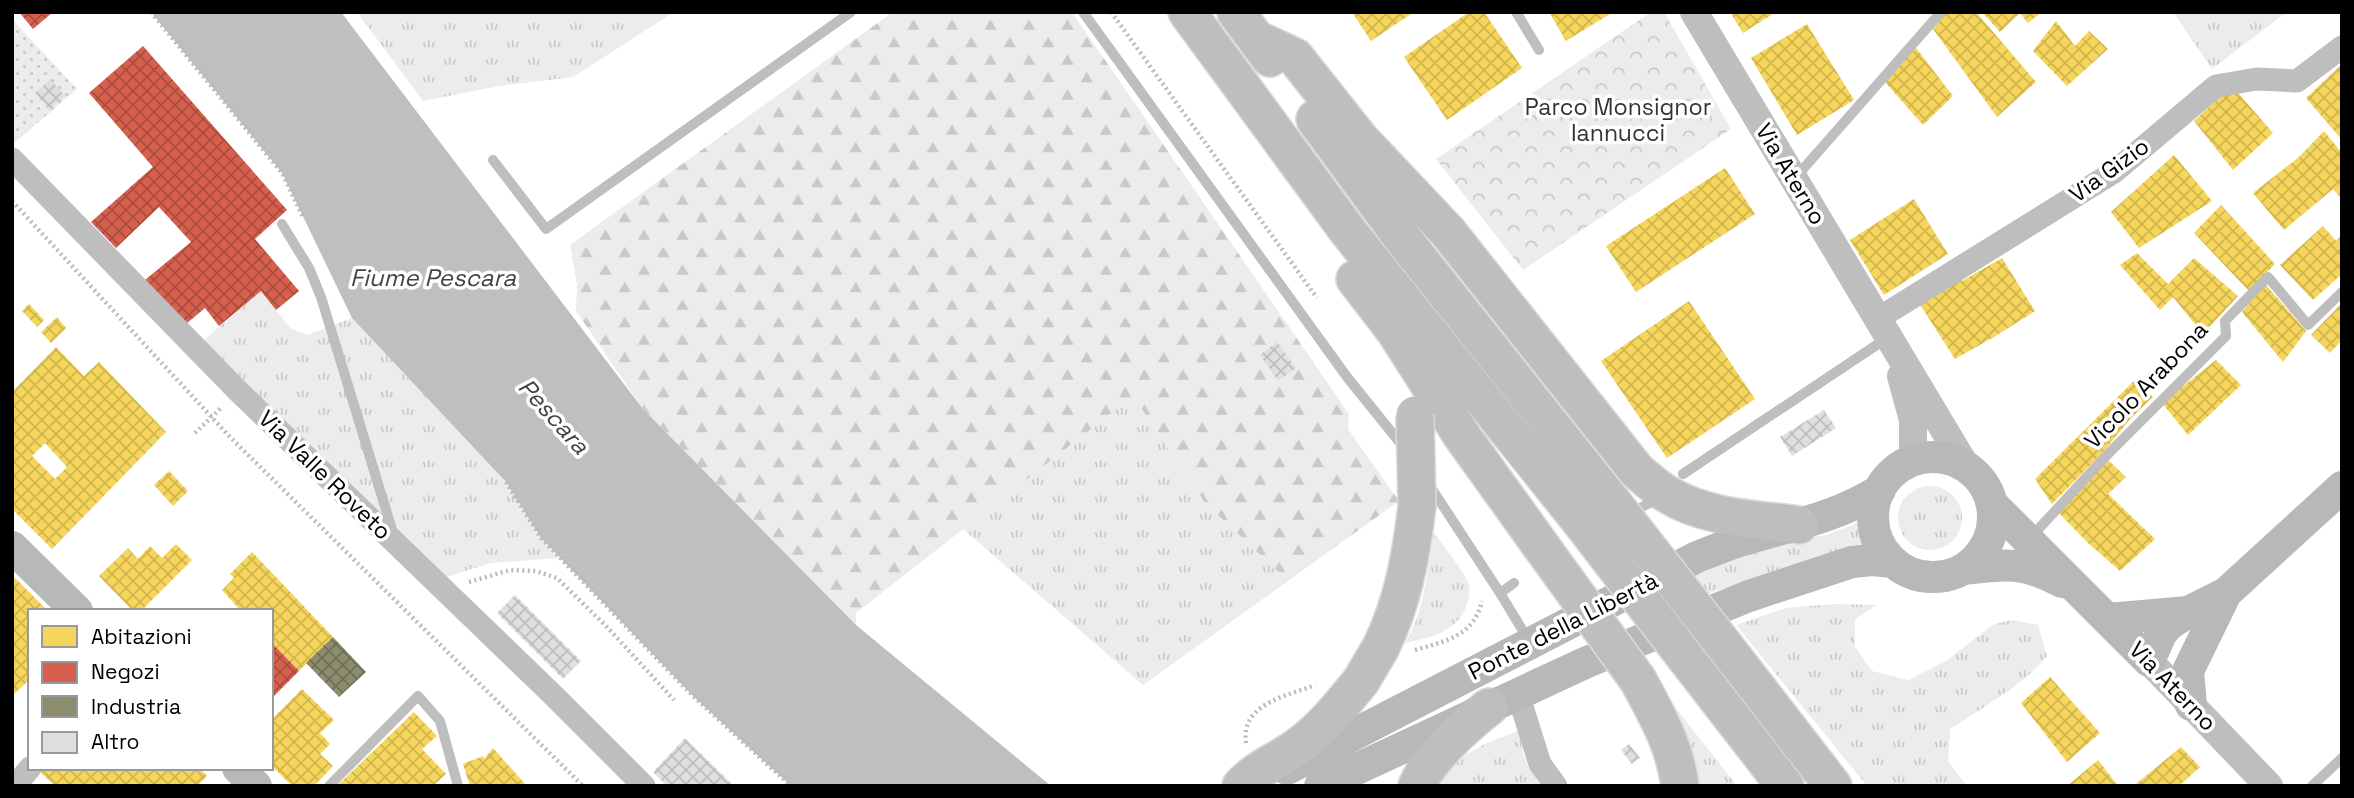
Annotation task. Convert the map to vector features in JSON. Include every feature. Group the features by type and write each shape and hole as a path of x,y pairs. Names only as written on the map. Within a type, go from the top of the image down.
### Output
{"highway":[{"path":"1187,12 1347,230 1581,522 1785,786"},
{"path":"1246,26 1295,57 1360,139 1448,232 1637,471 1674,484 1684,503 1708,511 1798,525"},
{"path":"1246,26 1403,239 1623,507 1720,640 1833,786"},
{"path":"1250,98 1260,152 1395,331 1462,436 1638,680 1665,728 1678,766 1680,786"},
{"path":"1241,786 1252,774 1322,727 1361,681 1396,649 1395,618 1412,547 1417,506 1415,415 1395,331"},
{"path":"1417,786 1421,776 1456,736 1504,701"}],"main road":[{"path":"1937,457 1953,460 1967,468 1983,484 1992,504 1992,530 1982,552 1964,569 1946,576 1927,577 1909,572 1893,562 1882,548 1875,530 1874,509 1880,490 1899,467 1913,461 1937,457"},
{"path":"2149,661 2173,659 2181,655 2209,607 2342,487"},
{"name":"Ponte della Libertà","path":"1265,765 1530,642 1697,557 1740,541 1841,512 1880,490"},
{"name":"Via Aterno","path":"1992,504 2149,661"},
{"path":"12,547 75,609"},
{"name":"Ponte della Libertà","path":"1320,786 1587,662 1749,596 1852,562 1893,562"},
{"name":"Via Aterno","path":"1964,569 2001,564 2017,565 2043,572 2076,589"},
{"path":"2108,619 2209,607"},
{"path":"2191,705 2188,671 2209,607"},
{"path":"240,770 256,786"}],"street":[{"name":"Via Aterno","path":"1694,12 1967,468"},
{"name":"Via Gizio","path":"1884,327 2113,172 2216,86 2257,79 2297,80 2342,47"},
{"name":"Via Valle Roveto","path":"12,159 229,382 644,786"},
{"name":"Via Aterno","path":"1884,327 1913,420 1913,461"},
{"name":"Via Aterno","path":"2149,661 2269,786"},
{"path":"1504,701 1540,764 1556,786"},
{"path":"15,786 28,770"}],"lane":[{"path":"493,160 546,229 851,12"},
{"path":"1083,12 1347,377 1408,453 1530,642"},
{"path":"1516,12 1539,50"},
{"path":"1794,179 1941,12"},
{"path":"282,224 309,268 321,297 398,545"},
{"name":"Vicolo Arabona","path":"2029,539 2106,456 2226,336 2225,321 2267,277 2308,325 2342,292"},
{"path":"1623,507 1674,484 1884,327"},
{"path":"1500,593 1514,583"},
{"path":"329,786 418,696 440,721 458,786"},
{"path":"2312,786 2342,758"}],"path":[{"path":"151,12 282,173 305,221"},
{"path":"12,201 211,417 583,786"},
{"path":"195,433 211,417"},
{"path":"506,482 541,538 693,696 791,786"},
{"path":"446,592 479,578 510,570 536,570 557,578 608,628 674,700"},
{"path":"1396,649 1451,640 1471,626 1480,610"},
{"path":"1265,765 1246,729 1256,710 1319,684"}],"green space":[{"path":"357,12 674,12 573,77 499,86 423,101"},
{"path":"893,12 1072,12 1349,414 1348,429 1399,501 1288,581 1205,503 1133,396 856,613 856,625 643,409 576,311 577,284 570,245"},
{"name":"Parco Monsignor Iannucci","path":"1651,12 1664,12 1731,129 1523,270 1436,159"},
{"path":"2173,12 2287,12 2212,69"},
{"path":"12,19 77,89 12,145"},
{"path":"261,291 290,328 307,335 352,318 506,482 541,538 559,558 491,563 440,579 198,345"},
{"path":"1133,396 1205,503 1288,581 1143,685 963,529"},
{"path":"1930,486 1948,492 1956,500 1962,518 1956,536 1948,544 1930,550 1912,544 1904,536 1898,518 1904,500 1912,492"},
{"path":"1863,521 1863,537 1870,551 1849,551 1700,596 1687,580 1739,555 1826,535"},
{"path":"1434,533 1466,578 1469,588 1468,601 1463,614 1450,627 1433,636 1405,643 1421,604"},
{"path":"1835,604 1877,605 1855,619 1855,647 1872,671 1908,680 1946,661 1994,624 2012,620 2038,625 2047,656 2015,686 1950,729 1948,761 1967,786 1867,786 1736,625 1786,608"},
{"path":"1649,674 1737,786 1685,786"},
{"path":"1522,729 1521,744 1525,759 1541,786 1433,786 1451,763 1485,744"}],"water":[{"name":"Fiume Pescara","path":"151,12 341,12 643,409 856,625 1051,786 791,786 693,696 541,538 506,482 352,318 282,173"}],"building: Abitazioni":[{"path":"1352,12 1414,12 1371,41"},
{"path":"1469,12 1484,12 1522,68 1447,120 1404,57"},
{"path":"1549,12 1613,12 1566,41"},
{"path":"1730,12 1776,12 1743,33"},
{"path":"1947,12 1976,12 2036,82 1997,117 1933,29"},
{"path":"1982,12 2042,12 2028,23 2020,13 2000,32"},
{"path":"2056,21 2075,46 2089,31 2108,49 2067,86 2033,51"},
{"path":"1807,24 1854,100 1797,135 1751,58"},
{"path":"1913,44 1953,96 1923,125 1884,81"},
{"path":"2342,64 2342,140 2306,98"},
{"path":"2232,86 2273,133 2233,170 2194,121"},
{"path":"2324,131 2342,153 2342,199 2333,189 2284,230 2253,193 2299,157"},
{"path":"2174,155 2212,201 2139,248 2111,212"},
{"path":"1725,168 1755,214 1636,292 1606,246"},
{"path":"1914,199 1948,254 1884,295 1850,240"},
{"path":"2221,205 2275,264 2249,291 2194,233"},
{"path":"2323,226 2336,241 2342,235 2342,274 2313,300 2280,265"},
{"path":"2137,253 2168,284 2194,258 2238,296 2203,334 2173,297 2160,310 2120,265"},
{"path":"2002,258 2035,311 1955,359 1917,300 1958,275 1962,281"},
{"path":"2265,284 2306,331 2283,362 2242,312"},
{"path":"1689,301 1755,399 1667,458 1601,361"},
{"path":"2342,303 2342,340 2330,353 2311,335"},
{"path":"29,304 44,320 37,327 22,311"},
{"path":"57,317 66,328 51,343 41,332"},
{"path":"56,347 84,376 99,362 166,432 52,549 12,509 12,392","holes":["45,443 67,467 55,479 32,456"]},
{"path":"2216,360 2241,385 2188,435 2162,403"},
{"path":"2135,380 2153,397 2052,504 2035,479"},
{"path":"2108,460 2126,477 2108,494 2155,539 2120,571 2058,512"},
{"path":"169,471 188,491 173,506 154,485"},
{"path":"176,544 192,560 143,609 131,609 99,576 128,548 138,559 150,546 162,558"},
{"path":"252,552 333,637 299,671 273,644 273,609 239,609 222,590 234,578 230,574"},
{"path":"12,575 46,609 28,609 28,681 12,696"},
{"path":"2050,677 2100,733 2067,762 2021,703"},
{"path":"302,689 334,720 320,733 330,744 320,754 333,766 314,786 292,786 273,767 273,718"},
{"path":"414,712 437,736 422,749 446,774 435,784 437,786 337,786"},
{"path":"2181,747 2200,767 2179,786 2137,786 2136,784"},
{"path":"493,748 527,786 470,786 463,764 483,756 484,759"},
{"path":"2098,760 2118,786 2067,786"},
{"path":"201,770 207,776 197,786 55,786 40,772"}],"building: Negozi":[{"path":"19,12 53,12 33,29"},
{"path":"143,46 287,210 255,239 299,291 276,310 261,291 219,326 205,308 186,324 145,280 191,242 159,207 116,248 91,222 153,167 89,93"},
{"path":"273,644 299,671 273,697"}],"building: Industria":[{"path":"333,637 366,672 339,697 306,663"}],"building: Altro":[{"path":"50,79 65,96 49,110 35,93"},
{"path":"1277,342 1296,368 1278,381 1260,355"},
{"path":"1824,410 1836,428 1792,456 1780,437"},
{"path":"515,595 581,661 563,679 497,613"},
{"path":"685,738 734,786 667,786 653,772"},
{"path":"1629,744 1640,758 1632,764 1621,750"}],"water label":[{"name":"Pescara","path":"554,416"}]}
